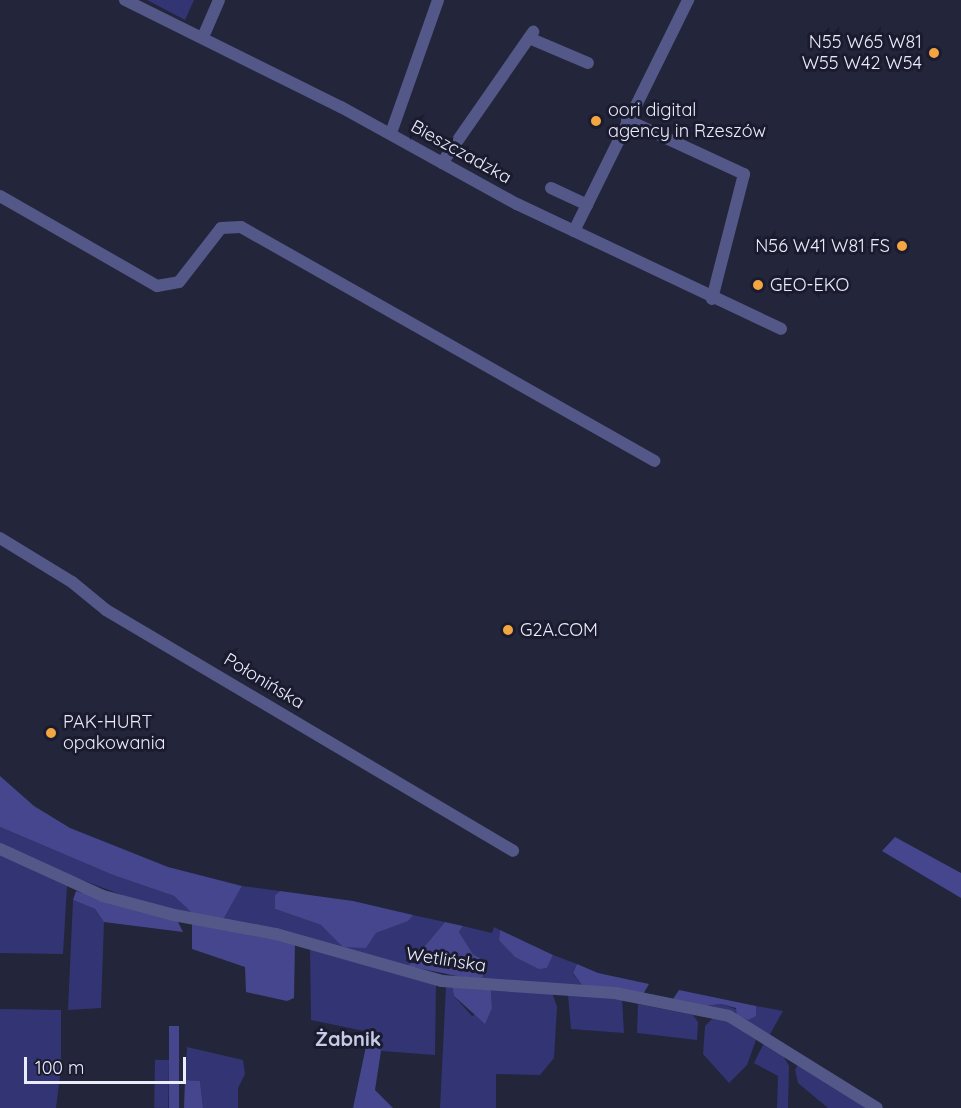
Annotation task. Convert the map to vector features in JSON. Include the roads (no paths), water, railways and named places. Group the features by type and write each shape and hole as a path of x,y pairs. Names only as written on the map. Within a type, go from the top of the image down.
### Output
{"street":[{"name":"Bieszczadzka","path":"125,0 203,37 574,231 712,299 781,329"},
{"path":"203,37 219,0"},
{"path":"391,134 438,0"},
{"path":"574,231 688,0"},
{"path":"442,164 531,35 588,63"},
{"path":"627,120 744,174 712,299"},
{"path":"550,188 587,205"},
{"path":"0,196 157,286 170,286 184,278 221,228 241,227 654,461"},
{"name":"Połonińska","path":"0,538 72,582 106,610 513,850"},
{"name":"Wetlińska","path":"0,849 103,896 174,915 276,934 433,978 615,993 729,1016 877,1108"}],"place":[{"name":"N55 W65 W81 W55 W42 W54","path":"934,53"},
{"name":"oori digital agency in Rzeszów","path":"596,121"},
{"name":"N56 W41 W81 FS","path":"902,246"},
{"name":"GEO-EKO","path":"758,285"},
{"name":"G2A.COM","path":"508,630"},
{"name":"PAK-HURT opakowania","path":"51,733"}],"district":[{"name":"Żabnik","path":"348,1038"}]}
